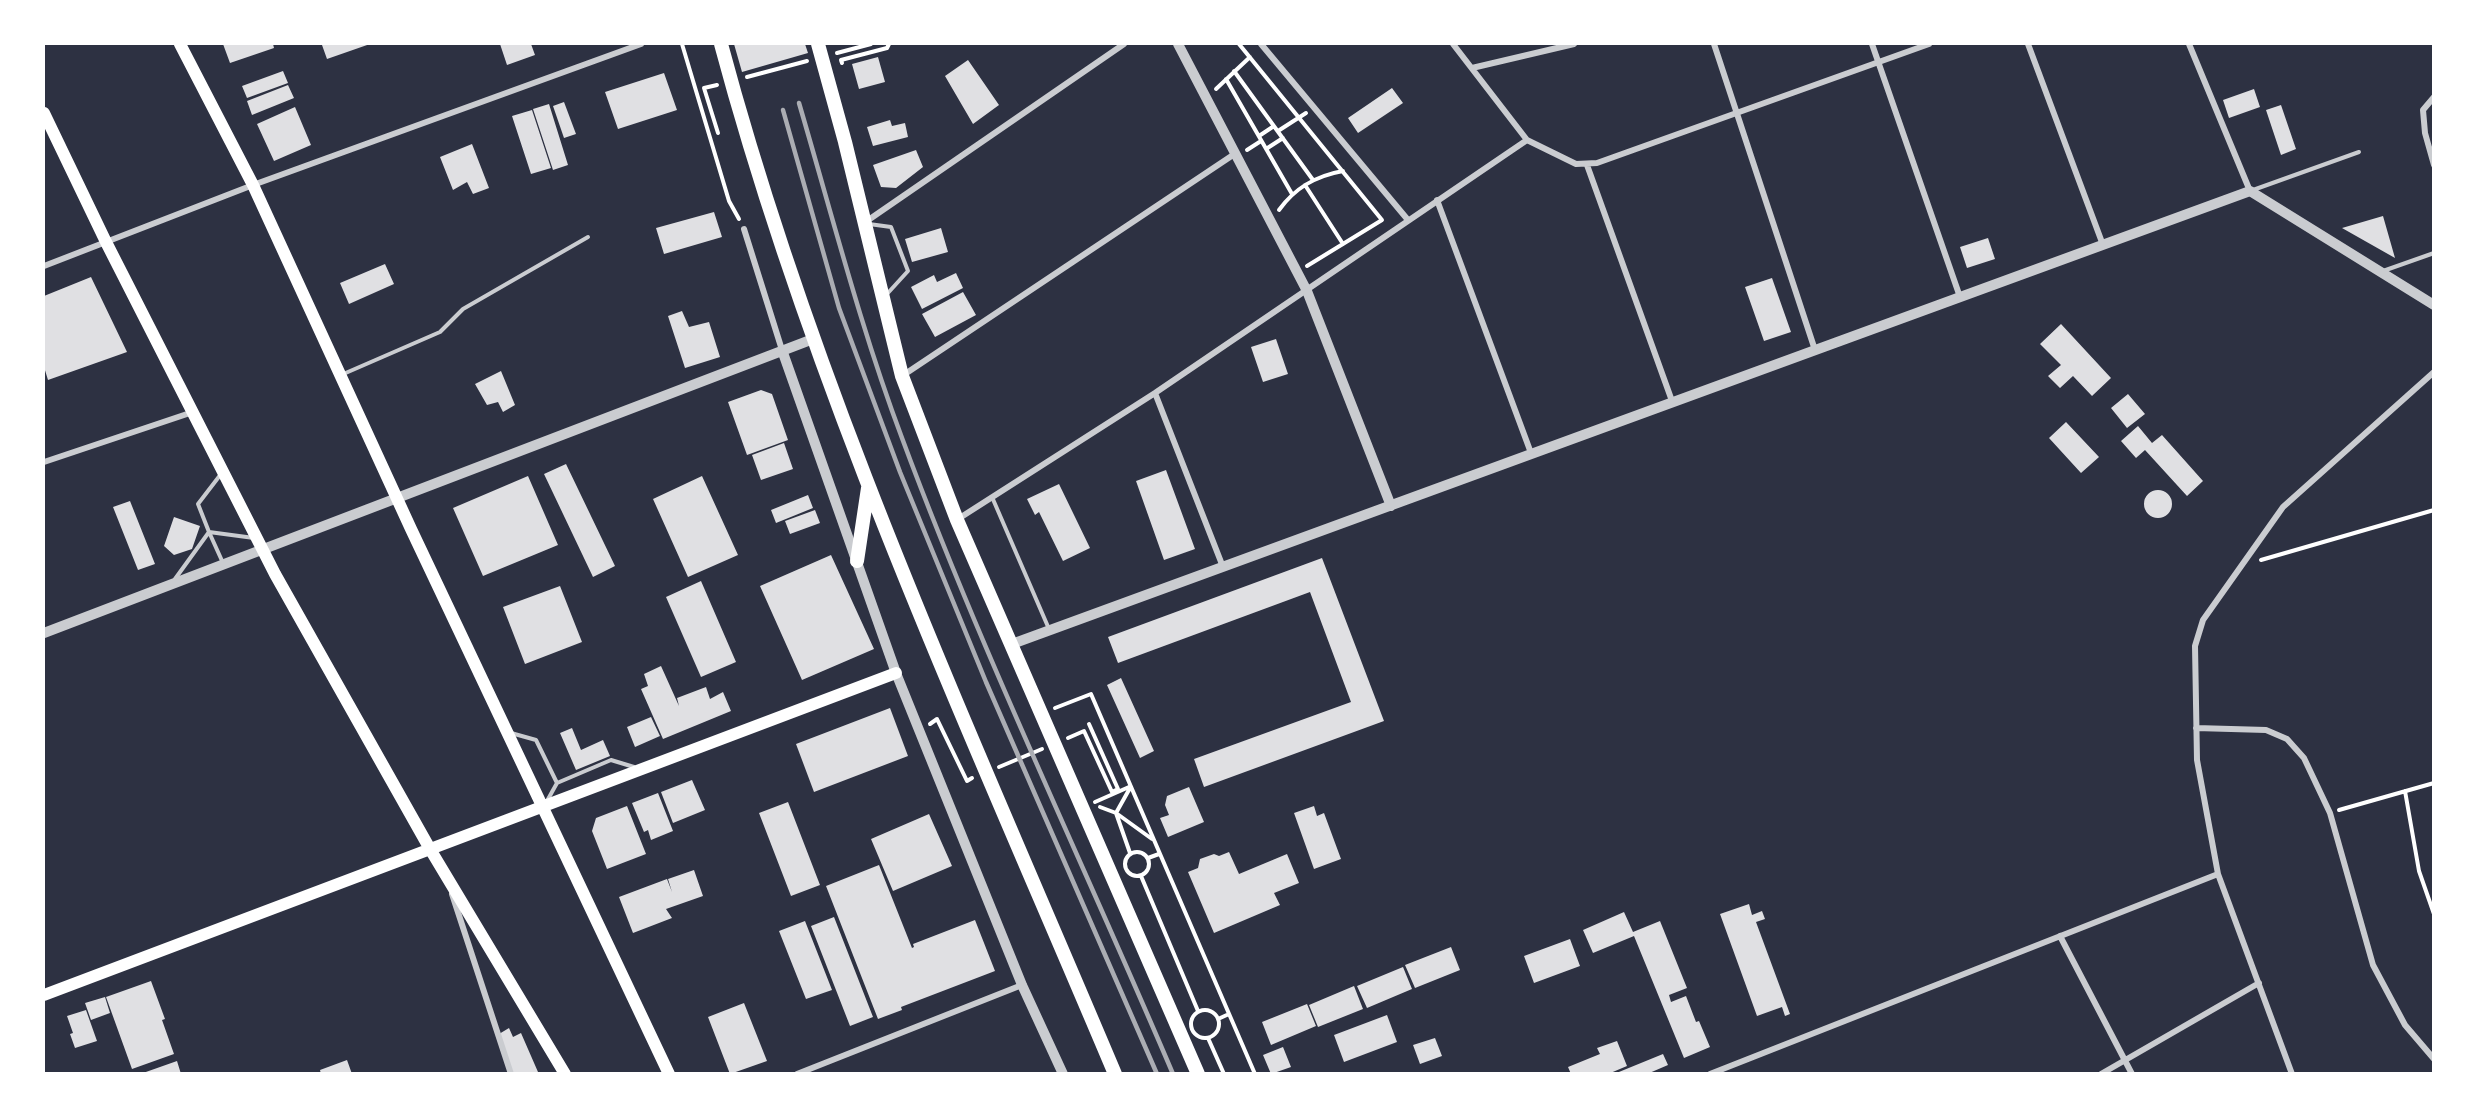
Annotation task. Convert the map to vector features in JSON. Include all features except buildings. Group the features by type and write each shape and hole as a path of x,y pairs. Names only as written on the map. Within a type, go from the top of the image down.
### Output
{"main road":[{"path":"180,44 253,185 397,499 669,1074"},
{"path":"721,44 813,339 869,486 1115,1074"},
{"path":"818,44 845,142 902,376 957,520 1198,1074"},
{"path":"44,113 106,242 259,544 430,849 565,1074"},
{"path":"857,561 869,486"},
{"path":"44,995 896,673"}],"street":[{"path":"44,266 253,185 641,44"},
{"path":"863,223 1124,44"},
{"path":"1178,44 1307,291 1390,506"},
{"path":"1261,44 1408,220"},
{"path":"1453,44 1527,140 1567,160 1587,165 1929,44"},
{"path":"1472,68 1574,44"},
{"path":"1714,44 1815,350"},
{"path":"1872,44 1960,297"},
{"path":"2028,44 2103,245"},
{"path":"2189,44 2250,191 2433,305"},
{"path":"2433,97 2423,110 2425,134 2433,165"},
{"path":"957,520 1155,393 1527,140"},
{"path":"902,376 1236,153"},
{"path":"1587,165 1672,401"},
{"path":"1012,644 2250,191"},
{"path":"1437,200 1531,453"},
{"path":"744,229 782,350 896,673 1022,985 1064,1074"},
{"path":"44,633 224,564 259,544 397,499 813,339"},
{"path":"2292,1074 2218,874 2197,760 2195,646 2203,621 2283,507 2433,372"},
{"path":"1155,393 1223,567"},
{"path":"44,462 194,412"},
{"path":"2196,728 2266,730 2287,739 2304,758 2330,813 2373,965 2405,1025 2433,1059"},
{"path":"1710,1074 2218,874"},
{"path":"446,876 511,1074"},
{"path":"2060,936 2127,1060 2132,1074"},
{"path":"2101,1074 2259,983"},
{"path":"797,1074 1022,985"}],"lane":[{"path":"2250,191 2360,152"},
{"path":"863,223 891,227 908,271 883,299"},
{"path":"340,375 440,332 464,309 588,237"},
{"path":"2380,272 2433,253"},
{"path":"223,471 198,504 224,564"},
{"path":"992,497 1050,630"},
{"path":"209,532 259,544"},
{"path":"171,584 209,532"},
{"path":"508,733 536,740 557,783"},
{"path":"544,807 557,783 611,760 643,770"}],"path":[{"path":"682,44 729,201 744,229"},
{"path":"826,56 871,44"},
{"path":"844,71 841,60 887,48 889,44"},
{"path":"1239,44 1382,220 1304,268"},
{"path":"1215,89 1250,57"},
{"path":"738,79 816,58"},
{"path":"1234,72 1313,180"},
{"path":"1226,79 1292,195"},
{"path":"718,133 704,88 727,82"},
{"path":"1278,131 1314,107"},
{"path":"1259,136 1274,126"},
{"path":"1266,149 1283,138"},
{"path":"1277,213 1305,184 1342,171"},
{"path":"1305,184 1342,244"},
{"path":"2241,565 2433,510"},
{"path":"1052,710 1091,694 1255,1074"},
{"path":"935,734 930,724 937,719 967,781 978,776"},
{"path":"1061,730 1064,741 1084,731 1112,792 1118,789 1089,724"},
{"path":"988,772 1052,745"},
{"path":"2330,813 2433,783"},
{"path":"1130,787 1091,804 1116,813 1153,839"},
{"path":"1130,787 1116,813 1130,853"},
{"path":"2405,791 2419,871 2433,914"},
{"path":"1138,851 1148,858 1149,867 1141,876 1129,873 1125,867 1125,859 1130,853 1138,851"},
{"path":"1148,858 1159,854"},
{"path":"1141,876 1198,1011"},
{"path":"1208,1010 1218,1019 1218,1029 1208,1038 1199,1037 1192,1031 1190,1022 1198,1011 1208,1010"},
{"path":"1218,1019 1229,1014"},
{"path":"1208,1038 1224,1074"}],"railway":[{"path":"799,103 873,355 933,519 999,678 1173,1074"},
{"path":"783,110 839,308 900,472 986,682 1157,1074"}]}
